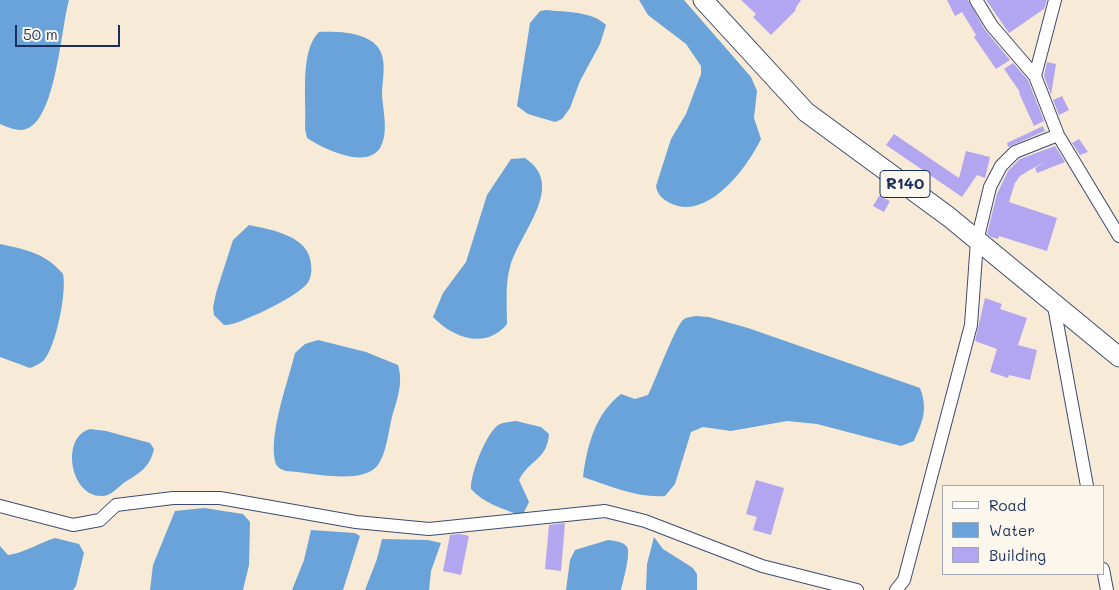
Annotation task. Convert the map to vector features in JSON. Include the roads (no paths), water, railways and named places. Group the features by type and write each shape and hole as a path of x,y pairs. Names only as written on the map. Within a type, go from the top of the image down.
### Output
{"main road":[{"name":"R140","path":"703,0 806,112 950,217 1119,356"}],"street":[{"path":"976,0 992,26 1035,76 1058,135 1119,236"},
{"path":"1035,76 1056,0"},
{"path":"896,590 904,580 971,325 977,241 990,187 1001,166 1015,152 1058,135"},
{"path":"1053,301 1087,485"},
{"path":"0,506 73,526 100,520 116,505 173,498 220,498 356,522 429,529 605,511 645,521 762,566 857,590"},
{"path":"1104,574 1107,590"}],"water":[{"path":"0,0 69,0 51,91 44,109 36,122 23,130 13,129 0,124"},
{"path":"639,0 684,0 751,77 757,91 754,118 761,139 755,151 736,177 724,189 711,199 698,205 684,207 670,203 660,196 656,186 671,139 686,114 701,74 701,66 686,44 648,15"},
{"path":"546,10 586,15 600,20 606,25 600,44 580,81 570,108 562,119 555,122 528,114 517,106 530,23 540,11"},
{"path":"319,32 342,32 358,35 372,41 380,51 384,70 382,95 385,129 383,142 380,148 373,154 365,157 344,155 307,138 305,128 306,64 313,41"},
{"path":"525,158 537,169 542,182 541,195 537,210 515,253 508,274 507,324 499,332 480,339 470,338 450,331 433,317 443,293 466,262 487,195 511,159"},
{"path":"249,225 279,232 297,241 309,254 311,275 306,285 284,301 233,324 224,325 214,315 213,308 216,293 233,240"},
{"path":"0,244 35,253 57,267 63,274 62,305 53,343 44,360 30,368 0,357"},
{"path":"696,316 709,317 748,328 920,388 924,409 920,427 914,441 901,446 817,424 787,421 731,431 703,427 691,432 675,484 665,496 634,493 583,477 590,442 605,411 621,394 635,399 648,395 680,323 685,318"},
{"path":"318,340 366,352 398,365 400,386 383,455 378,465 360,475 335,476 286,471 279,468 276,463 274,449 277,422 295,353 305,344"},
{"path":"516,421 541,427 549,434 548,443 542,454 523,473 519,480 529,502 523,514 519,515 487,502 471,489 479,456 492,431 501,424"},
{"path":"90,429 106,431 150,443 154,449 144,469 106,496 92,494 83,488 76,478 73,466 72,454 75,443 81,434"},
{"path":"204,508 243,514 250,522 249,565 243,590 150,590 153,565 175,511"},
{"path":"311,530 355,533 360,536 343,590 292,590 304,560"},
{"path":"654,537 663,549 693,568 697,574 697,590 646,590 647,564"},
{"path":"55,538 79,544 84,553 76,586 73,590 0,590 0,546 8,555"},
{"path":"382,539 428,540 441,543 431,571 429,590 365,590 377,559"},
{"path":"608,540 623,544 628,550 621,590 566,590 570,560 575,550"}]}
